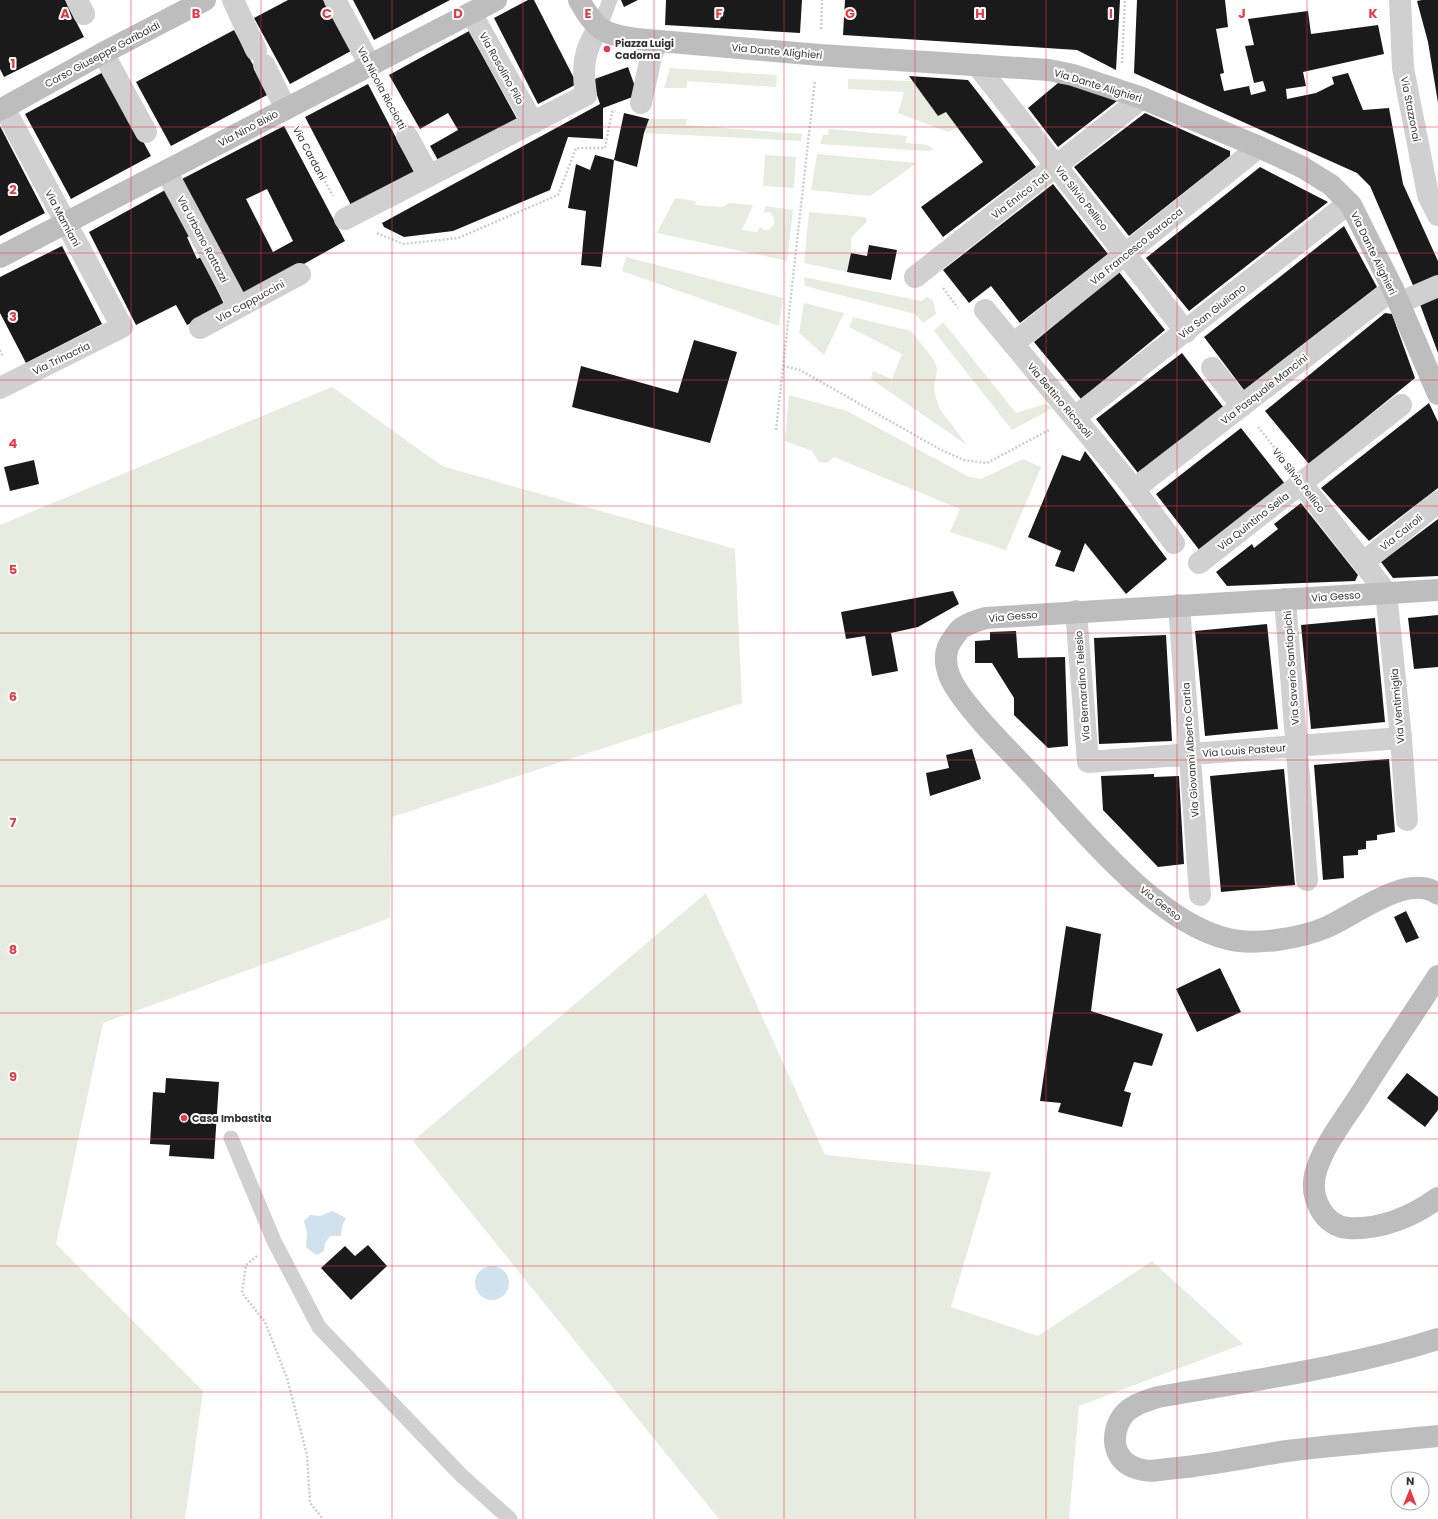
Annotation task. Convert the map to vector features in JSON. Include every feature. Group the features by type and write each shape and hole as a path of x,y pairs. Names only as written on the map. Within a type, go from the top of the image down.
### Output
{"street":[{"name":"Corso Giuseppe Garibaldi","path":"2,109 103,52 205,0"},
{"path":"233,0 286,109"},
{"name":"Via Nicola Ricciotti","path":"335,0 370,65"},
{"name":"Via Nino Bixio","path":"0,257 496,0"},
{"name":"Via Dante Alighieri","path":"579,0 587,14 599,28 614,36 820,55 1049,70 1073,75 1142,98 1259,146 1302,167 1331,185 1349,202 1396,296 1438,394"},
{"name":"Via Stazzonai","path":"1400,0 1403,68 1428,195 1438,215"},
{"name":"Via Rosolino Pilo","path":"471,13 533,123"},
{"path":"345,219 586,95 584,82 585,56 590,40 599,28"},
{"path":"641,103 651,57 657,41"},
{"path":"103,52 146,132"},
{"name":"Via Silvio Pellico","path":"977,65 1186,332"},
{"name":"Via Enrico Toti","path":"921,272 1142,98"},
{"name":"Via Mamiani","path":"2,109 122,327"},
{"name":"Via Nicola Ricciotti","path":"407,136 429,176"},
{"name":"Via Francesco Baracca","path":"1013,344 1259,146"},
{"name":"Via Urbano Rattazzi","path":"166,171 239,307"},
{"name":"Via San Giuliano","path":"1075,417 1186,332 1349,202"},
{"name":"Via Cappuccini","path":"200,328 300,274"},
{"name":"Via Pasquale Mancini","path":"1134,489 1242,406 1396,296 1438,286"},
{"name":"Via Bettino Ricasoli","path":"985,310 1134,489 1174,543"},
{"name":"Via Trinacria","path":"0,388 122,327"},
{"path":"1212,368 1242,406"},
{"name":"Via Quintino Sella","path":"1199,563 1401,405"},
{"name":"Via Silvio Pellico","path":"1302,483 1386,592"},
{"name":"Via Cairoli","path":"1364,562 1438,502"},
{"name":"Via Gesso","path":"1438,590 1076,611 986,618 962,627 948,644 945,664 949,679 969,707 1110,859 1146,892 1183,920 1206,932 1229,940 1251,941 1275,940 1306,935 1327,927 1399,890 1418,888 1434,891 1438,894"},
{"name":"Via Ventimiglia","path":"1386,592 1401,738 1407,820"},
{"name":"Via Saverio Santiapichi","path":"1285,599 1307,880"},
{"name":"Via Giovanni Alberto Cartia","path":"1179,605 1200,895"},
{"name":"Via Bernardino Telesio","path":"1076,611 1088,762"},
{"name":"Via Louis Pasteur","path":"1088,762 1401,738"},
{"path":"1438,976 1342,1121 1321,1157 1315,1176 1314,1193 1320,1209 1329,1220 1344,1227 1361,1229 1403,1218 1426,1207 1438,1198"},
{"path":"1438,1339 1396,1352 1339,1364 1158,1397 1139,1403 1123,1415 1117,1427 1114,1443 1119,1457 1128,1466 1144,1471 1178,1468 1288,1451 1438,1436"}],"lane":[{"path":"599,28 610,0"},
{"path":"231,1138 274,1241 319,1326 461,1475 510,1519"}],"path":[{"path":"1121,90 1125,0"},
{"path":"776,430 816,72 820,55"},
{"name":"Via Nicola Ricciotti","path":"370,65 407,136"},
{"path":"345,219 403,244 458,238 558,195 576,148 605,148 612,112 641,103"},
{"name":"Via Cardani","path":"286,109 345,219"},
{"path":"921,272 969,322 985,310"},
{"path":"782,366 800,370 941,450 964,460 987,462 1075,417"},
{"name":"Via Silvio Pellico","path":"1242,406 1302,483"},
{"path":"274,1241 246,1265 242,1293 265,1322 287,1378 307,1455 310,1503 323,1519"}],"shaded area":[{"path":"670,68 777,75 776,87 687,81 687,88 664,88"},
{"path":"848,79 913,81 938,116 946,112 959,127 948,132 898,113 904,92 848,89"},
{"path":"649,119 687,119 686,125 802,134 801,141 644,133"},
{"path":"829,129 907,136 906,143 927,145 934,149 928,151 820,144 823,135 828,135"},
{"path":"817,154 917,163 870,196 811,190"},
{"path":"765,155 796,157 794,188 763,186"},
{"path":"675,198 696,201 695,205 723,207 729,203 753,205 742,230 757,232 760,227 765,230 770,229 774,224 774,218 770,212 764,213 765,206 793,210 787,261 657,233"},
{"path":"809,212 865,217 867,221 851,238 851,253 847,272 804,263"},
{"path":"626,257 783,298 779,326 622,271"},
{"path":"804,277 921,301 927,297 933,301 936,314 923,323 915,314 805,286"},
{"path":"804,303 844,313 824,355 799,333"},
{"path":"853,317 911,331 934,360 937,369 934,390 939,408 967,445 871,379 873,371 892,379 902,354 849,327"},
{"path":"943,322 1016,413 1045,404 1053,408 1012,430 934,331"},
{"path":"332,387 442,466 735,549 742,703 392,817 390,918 103,1023 56,1244 203,1391 185,1519 0,1519 0,525"},
{"path":"789,395 847,411 969,477 981,479 1023,459 1041,467 1006,550 950,532 960,509 834,457 827,463 819,462 812,451 785,441"},
{"path":"706,893 825,1155 991,1172 951,1307 1038,1336 1152,1261 1243,1344 1079,1406 1069,1519 719,1519 413,1141"}],"water":[{"path":"332,1211 346,1218 342,1226 341,1236 330,1236 325,1243 324,1251 316,1255 306,1247 307,1233 304,1221 310,1215 320,1216"},
{"path":"489,1266 495,1266 504,1271 508,1277 508,1289 504,1295 495,1300 489,1300 480,1295 475,1286 475,1280 480,1271"}],"building":[{"path":"0,0 65,0 84,37 4,77 0,69"},
{"path":"288,0 323,0 351,51 290,84 254,18"},
{"path":"353,0 450,0 374,40"},
{"path":"528,0 534,0 577,84 538,104 494,18"},
{"path":"621,0 638,0 624,7"},
{"path":"666,0 802,0 800,33 665,25"},
{"path":"845,0 1120,0 1116,70 1077,50 843,35"},
{"path":"1137,0 1225,0 1228,27 1216,29 1224,73 1220,74 1224,91 1249,86 1251,95 1266,91 1263,81 1254,83 1245,46 1254,45 1248,19 1308,11 1311,34 1378,25 1384,54 1303,72 1306,86 1286,89 1287,99 1316,93 1334,84 1332,77 1348,73 1363,110 1389,108 1403,184 1438,261 1438,280 1415,290 1370,186 1357,173 1134,73"},
{"path":"1438,0 1438,103 1428,42 1417,1"},
{"path":"234,30 269,94 171,146 136,82"},
{"path":"469,31 517,119 439,162 430,146 458,130 448,113 420,129 389,75"},
{"path":"628,67 638,95 603,108 603,139 568,137 550,190 453,231 404,237 384,227 382,223 600,104 592,80"},
{"path":"105,71 151,156 71,199 25,114"},
{"path":"909,76 968,80 1036,167 943,237 921,207 983,162 946,112 938,116"},
{"path":"1058,83 1073,84 1117,101 1058,147 1028,108"},
{"path":"368,84 415,174 352,207 305,117"},
{"path":"624,113 649,119 644,133 637,167 614,160"},
{"path":"1145,113 1230,151 1230,156 1129,236 1074,167"},
{"path":"0,126 45,213 0,236"},
{"path":"284,126 345,241 243,298 182,179","holes":["267,189 293,241 273,252 246,199"]},
{"path":"595,155 614,160 601,267 581,265 586,211 568,208 576,164 590,170"},
{"path":"1260,167 1328,202 1189,311 1146,258"},
{"path":"1053,184 1108,254 1020,323 991,286 969,303 943,270"},
{"path":"167,189 191,236 187,237 197,259 201,257 225,306 187,325 176,305 136,325 89,232"},
{"path":"1344,226 1377,287 1244,390 1204,337"},
{"path":"869,245 897,250 891,280 847,272 851,253 867,256"},
{"path":"62,246 102,324 26,363 0,313 0,277"},
{"path":"1119,272 1165,330 1081,399 1034,342"},
{"path":"1438,291 1438,353 1418,299"},
{"path":"1385,313 1392,314 1415,378 1309,464 1265,411"},
{"path":"694,340 737,352 710,443 572,407 581,366 678,393"},
{"path":"1182,353 1224,408 1138,473 1096,419"},
{"path":"1429,403 1438,422 1438,488 1369,541 1321,488"},
{"path":"1241,428 1286,485 1200,551 1156,494"},
{"path":"1085,451 1167,559 1126,594 1085,543 1074,572 1055,566 1061,551 1028,537 1062,455 1080,461"},
{"path":"34,460 39,484 10,491 4,467"},
{"path":"1301,503 1358,575 1355,581 1227,586 1216,572 1252,544 1254,548 1278,529 1274,524"},
{"path":"1438,519 1438,576 1393,578 1381,562"},
{"path":"953,591 959,604 918,627 891,633 898,671 872,676 865,636 846,639 841,612"},
{"path":"1438,615 1438,667 1414,669 1408,618"},
{"path":"1375,618 1385,722 1311,729 1301,625"},
{"path":"1267,624 1278,729 1205,736 1195,631"},
{"path":"1016,631 1018,658 1065,657 1068,746 1048,748 1014,715 1014,698 992,663 975,663 975,641 990,640 990,632"},
{"path":"1166,635 1172,741 1099,744 1094,638"},
{"path":"972,749 981,779 930,796 926,773 949,768 946,755"},
{"path":"1389,759 1395,832 1377,835 1377,840 1366,841 1366,849 1358,850 1358,855 1343,856 1344,878 1323,880 1314,765"},
{"path":"1284,769 1295,885 1221,892 1210,776"},
{"path":"1154,774 1154,777 1179,776 1184,864 1158,867 1103,810 1101,776"},
{"path":"1406,911 1419,938 1406,943 1394,917"},
{"path":"1066,926 1101,934 1091,1011 1163,1034 1152,1066 1134,1062 1124,1091 1131,1093 1122,1127 1058,1112 1061,1103 1040,1101"},
{"path":"1220,968 1241,1012 1197,1032 1176,989"},
{"path":"1407,1073 1438,1097 1438,1110 1425,1127 1387,1098"},
{"name":"Casa Imbastita","path":"166,1078 219,1082 214,1159 169,1156 170,1145 150,1144 153,1092 165,1093"},
{"path":"368,1245 387,1266 351,1300 321,1268 345,1246 355,1256"}],"place":[{"name":"Piazza Luigi Cadorna","path":"607,49"},
{"name":"Casa Imbastita","path":"184,1118"}]}
